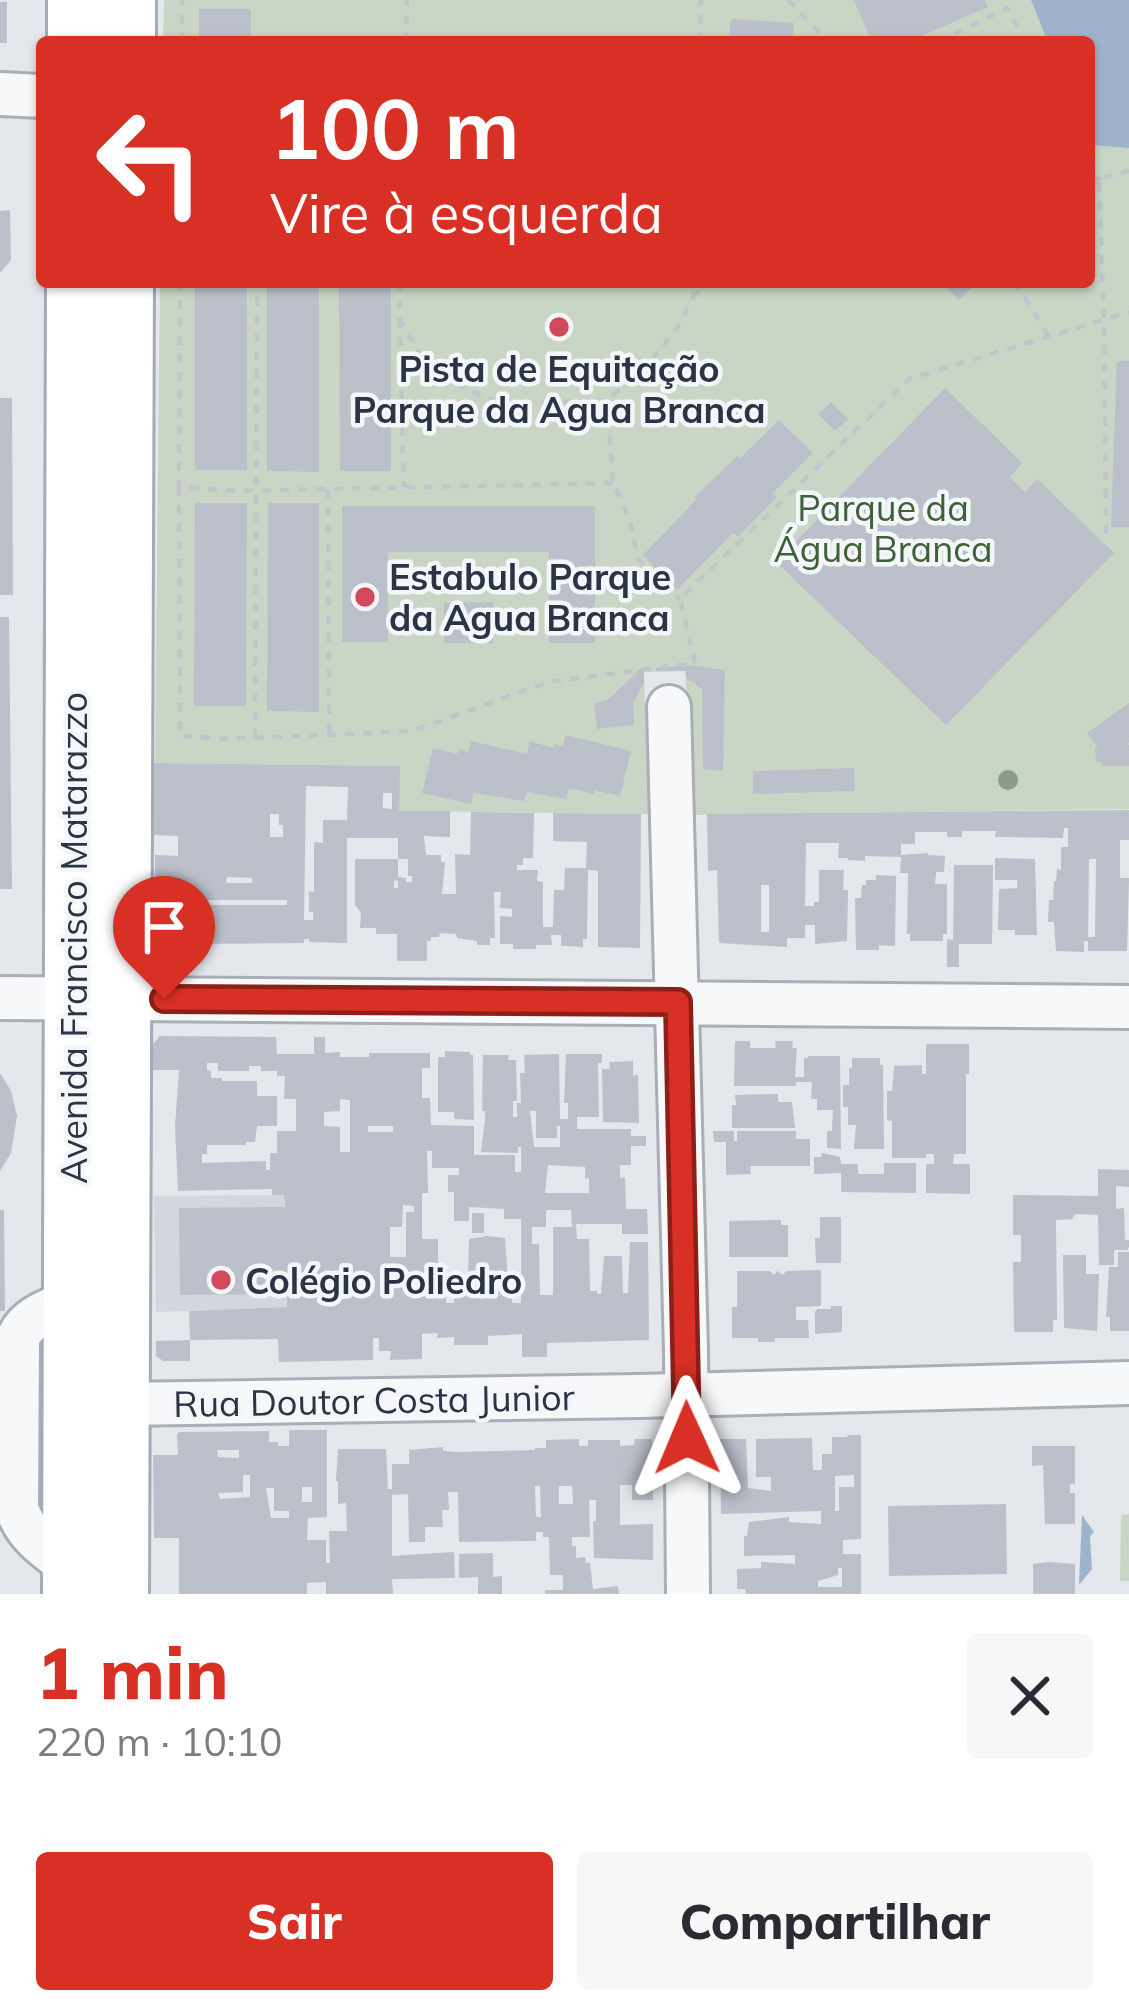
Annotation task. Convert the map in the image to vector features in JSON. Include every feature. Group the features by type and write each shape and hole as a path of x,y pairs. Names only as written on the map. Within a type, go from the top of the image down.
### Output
{"main road":[{"path":"75,0 75,36"},
{"path":"128,0 128,36"},
{"name":"Avenida Francisco Matarazzo","path":"74,288 98,998 122,1403 121,1594"},
{"name":"Avenida Francisco Matarazzo","path":"70,1580 71,1301 98,998 126,288"}],"street":[{"path":"0,94 36,96"},
{"path":"669,706 688,1594"},
{"path":"0,998 1129,1007"},
{"path":"70,1580 21,1521 8,1438 22,1327 71,1301"},
{"name":"Rua Doutor Costa Junior","path":"122,1403 1129,1383"}],"path":[{"path":"182,0 182,36"},
{"path":"406,36 407,0"},
{"path":"700,36 701,0"},
{"path":"788,0 822,36"},
{"path":"1004,0 1022,36"},
{"path":"950,36 1007,8"},
{"path":"1095,172 1105,317 1106,534"},
{"path":"1095,183 1129,172"},
{"path":"180,288 180,736 255,738 411,731 549,682 694,663 680,599 638,559 630,520 613,483 607,400"},
{"path":"255,738 257,288"},
{"path":"400,288 404,488"},
{"path":"693,288 693,297"},
{"path":"399,316 426,366 465,389 506,405 607,400 648,366 703,288"},
{"path":"1019,288 1048,335"},
{"path":"680,599 909,379 1129,312"},
{"path":"179,488 256,491 613,483"},
{"path":"328,489 329,735"}],"shaded area":[{"name":"Colégio Poliedro","path":"284,1195 287,1307 156,1312 154,1196"}],"green space":[{"name":"Parque da Água Branca","path":"164,0 1129,0 1129,809 694,815 685,671 644,672 649,814 399,811 399,766 155,763 160,288 1095,288 1095,36 163,36"},
{"path":"1129,1514 1129,1581 1120,1581 1121,1515"}],"water":[{"path":"1031,0 1129,0 1129,148 1095,145 1095,36 1046,36"},
{"path":"1082,1515 1094,1532 1090,1536 1092,1569 1079,1585"}],"building":[{"path":"854,0 985,0 988,7 921,36 869,36"},
{"path":"0,2 7,2 7,43 0,43"},
{"path":"199,9 251,9 251,36 199,36"},
{"path":"731,19 794,23 793,36 730,36"},
{"path":"10,210 11,260 0,273 0,211"},
{"path":"195,288 247,288 247,470 195,470"},
{"path":"267,288 319,288 319,472 267,471"},
{"path":"339,288 391,288 391,471 340,471"},
{"path":"947,288 972,288 959,300"},
{"path":"1117,361 1129,361 1129,527 1111,527"},
{"path":"945,388 1022,463 1010,477 1025,492 1037,479 1114,553 946,725 776,562"},
{"path":"0,398 12,398 13,595 0,595"},
{"path":"831,402 848,419 835,431 818,414"},
{"path":"779,420 813,453 738,537 733,533 677,590 643,555 694,498"},
{"path":"195,503 247,503 246,706 194,706"},
{"path":"268,503 319,503 319,712 267,711"},
{"name":"Estabulo Parque da Agua Branca","path":"342,506 595,506 595,643 549,643 549,552 388,552 388,642 342,642"},
{"path":"493,602 493,643 444,643 444,603"},
{"path":"0,617 9,617 12,889 0,889"},
{"path":"689,665 725,670 723,771 703,769 702,690 687,680 686,671 656,671"},
{"path":"644,669 644,683 633,703 634,725 597,729 594,704 609,699"},
{"path":"1129,703 1129,766 1102,766 1096,762 1098,747 1087,733"},
{"path":"566,735 631,751 620,796 569,788 566,799 527,792 524,801 474,793 471,804 422,793 433,748 468,752 471,741 527,754 530,741 553,748 554,744 563,746"},
{"path":"154,763 400,766 399,811 450,811 450,837 424,836 426,855 441,855 445,862 442,894 456,894 455,854 470,855 471,812 534,813 533,858 523,858 517,870 538,870 537,881 543,882 543,927 553,927 554,890 564,890 565,868 586,868 587,842 553,841 553,813 641,814 640,948 598,947 598,871 588,870 583,947 561,946 561,935 551,935 552,945 536,945 536,949 500,944 500,916 512,917 512,909 500,908 501,892 494,892 495,938 490,938 490,945 440,933 427,941 427,961 397,961 397,934 360,928 355,859 398,859 398,838 347,838 347,943 304,939 304,943 189,944 179,926 179,905 287,905 287,900 177,900 177,877 155,877 155,855 178,856 178,836 154,835","holes":["306,786 348,787 347,820 323,820 323,843 314,842 314,892 309,891 313,920 304,920","383,793 392,793 392,809 383,808","270,814 279,814 283,837 270,837","398,859 408,859 408,876 412,882 398,877","227,877 252,878 252,883 226,883"]},
{"path":"854,768 855,791 753,794 753,771"},
{"path":"1129,810 1129,840 1120,840 1120,878 1129,878 1127,951 1088,951 1088,941 1084,941 1084,952 1056,951 1054,922 1048,922 1049,900 1053,900 1057,869 1061,870 1061,847 1068,847 1068,828 1063,838 995,837 996,831 962,831 962,837 915,832 915,844 901,844 901,855 945,856 944,872 936,872 935,884 947,884 943,941 910,941 908,873 900,873 901,857 848,860 838,858 839,843 806,843 805,906 819,902 819,870 844,870 847,941 815,944 815,925 805,925 805,938 787,938 787,947 719,943 717,870 708,871 707,814","holes":["1089,859 1096,859 1095,937 1088,937","761,885 769,885 769,932 761,932"]},
{"path":"995,858 1035,859 1037,935 998,930 999,889 1017,888 1017,880 995,880"},
{"path":"954,865 993,865 992,944 959,944 959,967 947,967 947,939 953,940"},
{"path":"876,875 896,876 895,946 856,950 855,898 861,898 862,885 876,880"},
{"path":"160,1036 276,1037 277,1054 314,1054 314,1037 325,1037 325,1053 340,1052 340,1057 430,1053 430,1068 422,1068 422,1098 430,1098 431,1125 474,1126 474,1155 515,1155 515,1172 521,1172 521,1147 518,1153 481,1152 483,1055 509,1055 508,1060 516,1060 513,1117 517,1117 524,1055 559,1054 560,1119 568,1119 566,1054 602,1054 599,1117 577,1117 577,1129 631,1129 631,1136 646,1136 646,1146 631,1146 631,1165 620,1165 620,1178 625,1177 626,1209 647,1209 648,1234 622,1234 622,1224 576,1224 577,1239 589,1239 590,1291 597,1294 601,1294 604,1256 622,1256 623,1293 628,1293 630,1242 648,1242 649,1340 547,1343 547,1357 522,1357 522,1334 488,1336 488,1345 454,1345 454,1337 437,1338 438,1333 422,1334 422,1359 390,1360 391,1351 379,1351 379,1338 373,1338 373,1360 279,1362 278,1339 190,1340 189,1311 287,1307 287,1294 180,1295 179,1208 285,1207 284,1195 272,1195 272,1189 178,1191 179,1070 153,1070 153,1044","holes":["207,1063 218,1063 218,1071 261,1066 261,1071 285,1076 284,1099 296,1099 296,1131 277,1131 277,1153 270,1153 270,1170 266,1170 266,1161 202,1163 207,1145 246,1145 255,1142 257,1126 277,1126 277,1096 257,1096 257,1081 222,1081 211,1078","340,1099 350,1100 350,1152 340,1152 340,1127 324,1126 324,1112 340,1111","530,1111 536,1111 536,1138 557,1138 560,1126 560,1147 534,1147","368,1126 393,1126 393,1132 368,1132","427,1151 432,1151 432,1168 459,1168 459,1175 448,1175 448,1192 454,1192 454,1221 469,1221 469,1207 504,1209 504,1219 521,1219 521,1303 512,1303 505,1238 488,1236 469,1239 463,1296 454,1295 454,1303 446,1303 446,1268 438,1268 438,1239 422,1239 422,1193 428,1193","548,1165 585,1167 589,1193 545,1193","403,1205 414,1206 414,1212 406,1212 406,1257 390,1257 390,1227 402,1227","546,1210 571,1210 572,1227 553,1227 553,1295 540,1295 539,1244 532,1244 532,1227 546,1227"]},
{"path":"735,1041 750,1041 750,1048 776,1048 775,1041 793,1041 792,1048 797,1048 795,1077 804,1077 808,1056 840,1056 841,1149 827,1148 833,1110 817,1110 817,1099 811,1099 812,1082 734,1086"},
{"path":"926,1044 969,1044 966,1154 954,1154 953,1164 970,1164 970,1194 926,1193 926,1164 934,1164 934,1154 892,1158 887,1091 892,1091 894,1066 922,1065 922,1074 926,1074"},
{"path":"445,1051 473,1055 474,1120 438,1112 438,1057 445,1057"},
{"path":"852,1058 880,1058 883,1065 884,1149 854,1149 856,1125 848,1125 848,1107 843,1107 843,1085 849,1085"},
{"path":"633,1061 633,1076 638,1075 639,1123 603,1122 602,1069 610,1069 609,1062"},
{"path":"0,1073 11,1091 17,1116 11,1153 0,1171"},
{"path":"778,1094 778,1102 792,1102 795,1128 732,1128 735,1095"},
{"path":"713,1131 734,1131 737,1141 737,1131 796,1131 796,1139 810,1139 810,1166 750,1166 751,1174 726,1175 726,1142 714,1142"},
{"path":"822,1153 840,1157 841,1164 858,1164 858,1174 884,1174 884,1163 916,1163 916,1193 841,1192 841,1173 814,1174 814,1157"},
{"path":"1098,1169 1129,1170 1129,1187 1116,1186 1116,1209 1124,1208 1129,1247 1114,1250 1114,1265 1099,1265 1098,1215 1075,1214 1072,1219 1056,1220 1057,1320 1053,1320 1053,1332 1014,1332 1013,1262 1021,1262 1021,1235 1013,1235 1013,1195 1098,1196"},
{"path":"0,1210 4,1210 5,1311 0,1311"},
{"path":"472,1213 484,1213 484,1233 472,1233"},
{"path":"820,1217 841,1217 841,1263 816,1263"},
{"path":"781,1220 781,1225 788,1225 788,1257 729,1257 729,1221"},
{"path":"1118,1252 1129,1252 1129,1331 1110,1331 1110,1317 1106,1317 1109,1267 1118,1267"},
{"path":"1063,1255 1086,1255 1086,1274 1099,1274 1097,1331 1064,1328"},
{"path":"821,1270 821,1306 796,1307 796,1320 808,1320 809,1338 758,1342 758,1338 732,1338 737,1271 783,1275"},
{"path":"842,1306 842,1332 815,1334 815,1312"},
{"path":"190,1340 190,1361 163,1361 156,1356 156,1341"},
{"path":"289,1430 327,1430 327,1517 308,1518 307,1540 326,1540 326,1563 330,1563 329,1531 347,1531 346,1503 338,1504 338,1449 386,1449 388,1489 392,1489 392,1464 409,1464 409,1450 535,1450 546,1448 546,1440 579,1439 579,1446 588,1446 588,1440 620,1440 620,1446 634,1445 635,1439 652,1439 653,1500 632,1500 632,1485 620,1485 620,1525 653,1524 653,1560 594,1558 596,1500 589,1500 590,1537 572,1537 572,1546 576,1546 576,1558 585,1557 590,1563 593,1589 618,1586 619,1594 545,1594 545,1590 563,1590 563,1575 550,1575 549,1537 543,1537 543,1532 536,1532 536,1541 459,1542 458,1492 448,1492 443,1527 425,1527 425,1542 409,1542 408,1494 392,1495 392,1556 454,1552 455,1578 392,1579 393,1594 326,1594 326,1582 307,1583 307,1594 179,1594 179,1538 154,1538 153,1455 178,1455 179,1432 269,1431 269,1442 289,1446","holes":["217,1450 239,1450 239,1458 218,1457","243,1475 250,1475 250,1497 220,1499 218,1493 243,1492","535,1486 540,1486 541,1517 536,1517","559,1486 572,1486 573,1504 559,1504","302,1487 312,1487 312,1502 302,1502","266,1488 274,1488 274,1511 289,1511 289,1518 271,1518"]},
{"path":"861,1435 861,1539 843,1540 843,1554 861,1554 861,1594 746,1594 745,1589 737,1589 737,1569 761,1568 761,1562 795,1564 795,1555 744,1556 749,1522 789,1517 789,1522 821,1524 821,1511 721,1514 720,1439 746,1439 748,1488 771,1491 771,1477 756,1477 756,1439 812,1438 813,1470 822,1470 822,1454 832,1454 832,1437","holes":["854,1475 854,1487 839,1487 839,1511 835,1511 835,1476","842,1568 842,1587 818,1587 818,1581 838,1575"]},
{"path":"1032,1446 1075,1446 1075,1484 1070,1484 1070,1493 1075,1493 1075,1524 1045,1524 1043,1465 1032,1466"},
{"path":"1006,1504 1007,1574 889,1576 888,1506"},
{"path":"493,1553 493,1577 502,1576 502,1594 478,1594 478,1577 459,1578 459,1554"},
{"path":"1033,1564 1075,1564 1075,1594 1033,1594"}],"place":[{"name":"Pista de Equitação Parque da Agua Branca","path":"559,327"},
{"name":"Estabulo Parque da Agua Branca","path":"365,597"},
{"name":"Colégio Poliedro","path":"221,1280"}],"route":[{"path":"164,999 678,1002 687,1438"}]}
